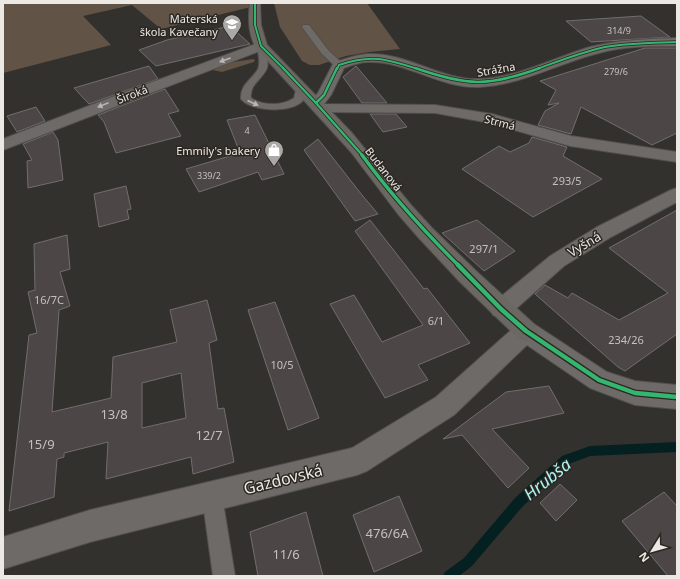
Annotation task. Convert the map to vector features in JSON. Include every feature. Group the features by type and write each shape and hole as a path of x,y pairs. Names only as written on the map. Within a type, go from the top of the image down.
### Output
{"street":[{"name":"Budanová","path":"255,3 254,18 256,35 261,46 318,105 358,150 412,218 501,309 526,332"},
{"name":"Strážna","path":"340,64 360,59 376,58 403,64 438,76 479,83 501,80 607,46 677,42"},
{"name":"Široká","path":"3,145 261,46"},
{"path":"318,105 327,91 340,64"},
{"name":"Strmá","path":"318,105 434,109 492,119 570,141 677,157"},
{"name":"Vyšná","path":"501,309 557,260 604,232 677,194"},
{"path":"526,332 599,380 635,393 677,397"},
{"name":"Gazdovská","path":"3,554 90,526 357,461 445,406 526,332"}],"lane":[{"path":"306,27 325,52 340,64"},
{"path":"261,46 263,62 262,69 247,88 246,99 250,103 264,107 286,105 298,100 300,97 300,88"},
{"path":"212,496 224,576"}],"shaded area":[{"path":"3,3 255,3 255,6 161,29 132,5 83,16 111,45 3,73"},
{"path":"274,3 367,3 400,49 346,56 319,65 310,65 302,61 280,27"},
{"path":"255,60 254,62 222,72 208,69 233,62"}],"building":[{"path":"641,16 670,37 591,42 566,21"},
{"path":"230,26 250,44 156,66 139,50 167,40"},
{"path":"645,48 677,48 677,133 652,145 581,107 571,134 538,125 545,111 559,103 548,105 556,90 540,81"},
{"path":"149,66 158,79 89,104 74,88"},
{"path":"356,66 387,103 362,103 343,77"},
{"path":"165,89 179,111 168,114 181,136 116,153 104,122 98,115"},
{"path":"36,107 45,121 17,132 7,116"},
{"path":"370,114 396,114 407,127 383,132"},
{"path":"255,115 284,174 262,180 258,172 199,192 186,169 240,153 227,120"},
{"path":"53,132 58,140 63,180 28,188 27,161 32,160 23,144"},
{"path":"532,137 567,147 563,156 602,179 533,217 462,169 499,146 510,152 529,143"},
{"path":"318,139 378,214 355,221 304,150"},
{"path":"126,186 131,209 127,210 129,219 99,227 94,194"},
{"path":"677,210 677,334 625,371 618,367 535,294 545,285 568,298 572,293 619,320 668,293 609,248"},
{"path":"370,220 424,289 427,288 470,343 418,365 428,380 385,398 330,304 354,295 382,342 423,325 355,231"},
{"path":"477,220 515,251 484,271 442,233"},
{"path":"67,235 70,269 60,272 70,306 59,310 52,412 111,398 113,357 177,342 170,310 207,300 217,340 209,343 218,409 224,408 234,462 193,474 191,457 106,479 108,442 64,453 64,457 57,459 54,497 9,511 29,335 37,333 28,292 35,290 34,244","holes":["181,373 186,418 142,428 142,383"]},
{"path":"275,302 319,418 288,430 248,310"},
{"path":"549,386 564,413 492,429 529,468 508,488 462,435 443,439 506,392"},
{"path":"560,484 577,500 556,521 540,503"},
{"path":"664,492 677,506 677,576 668,576 622,521"},
{"path":"399,496 422,551 374,572 353,515"},
{"path":"306,512 323,576 258,576 250,532"}],"waterway":[{"name":"Hrubša","path":"449,576 468,562 519,502 566,460 590,451 677,447"}],"cycle path":[{"path":"255,3 255,25 261,46 316,103 358,150 380,180 412,218 501,309 526,331 599,380 635,393 677,397"},
{"path":"316,103 324,95 339,65 363,58 389,60 444,78 469,83 478,83 504,80 607,47 630,44 677,42"}],"place":[{"name":"Materská škola Kavečany","path":"232,41"},
{"name":"Emmily's bakery","path":"274,167"}]}
